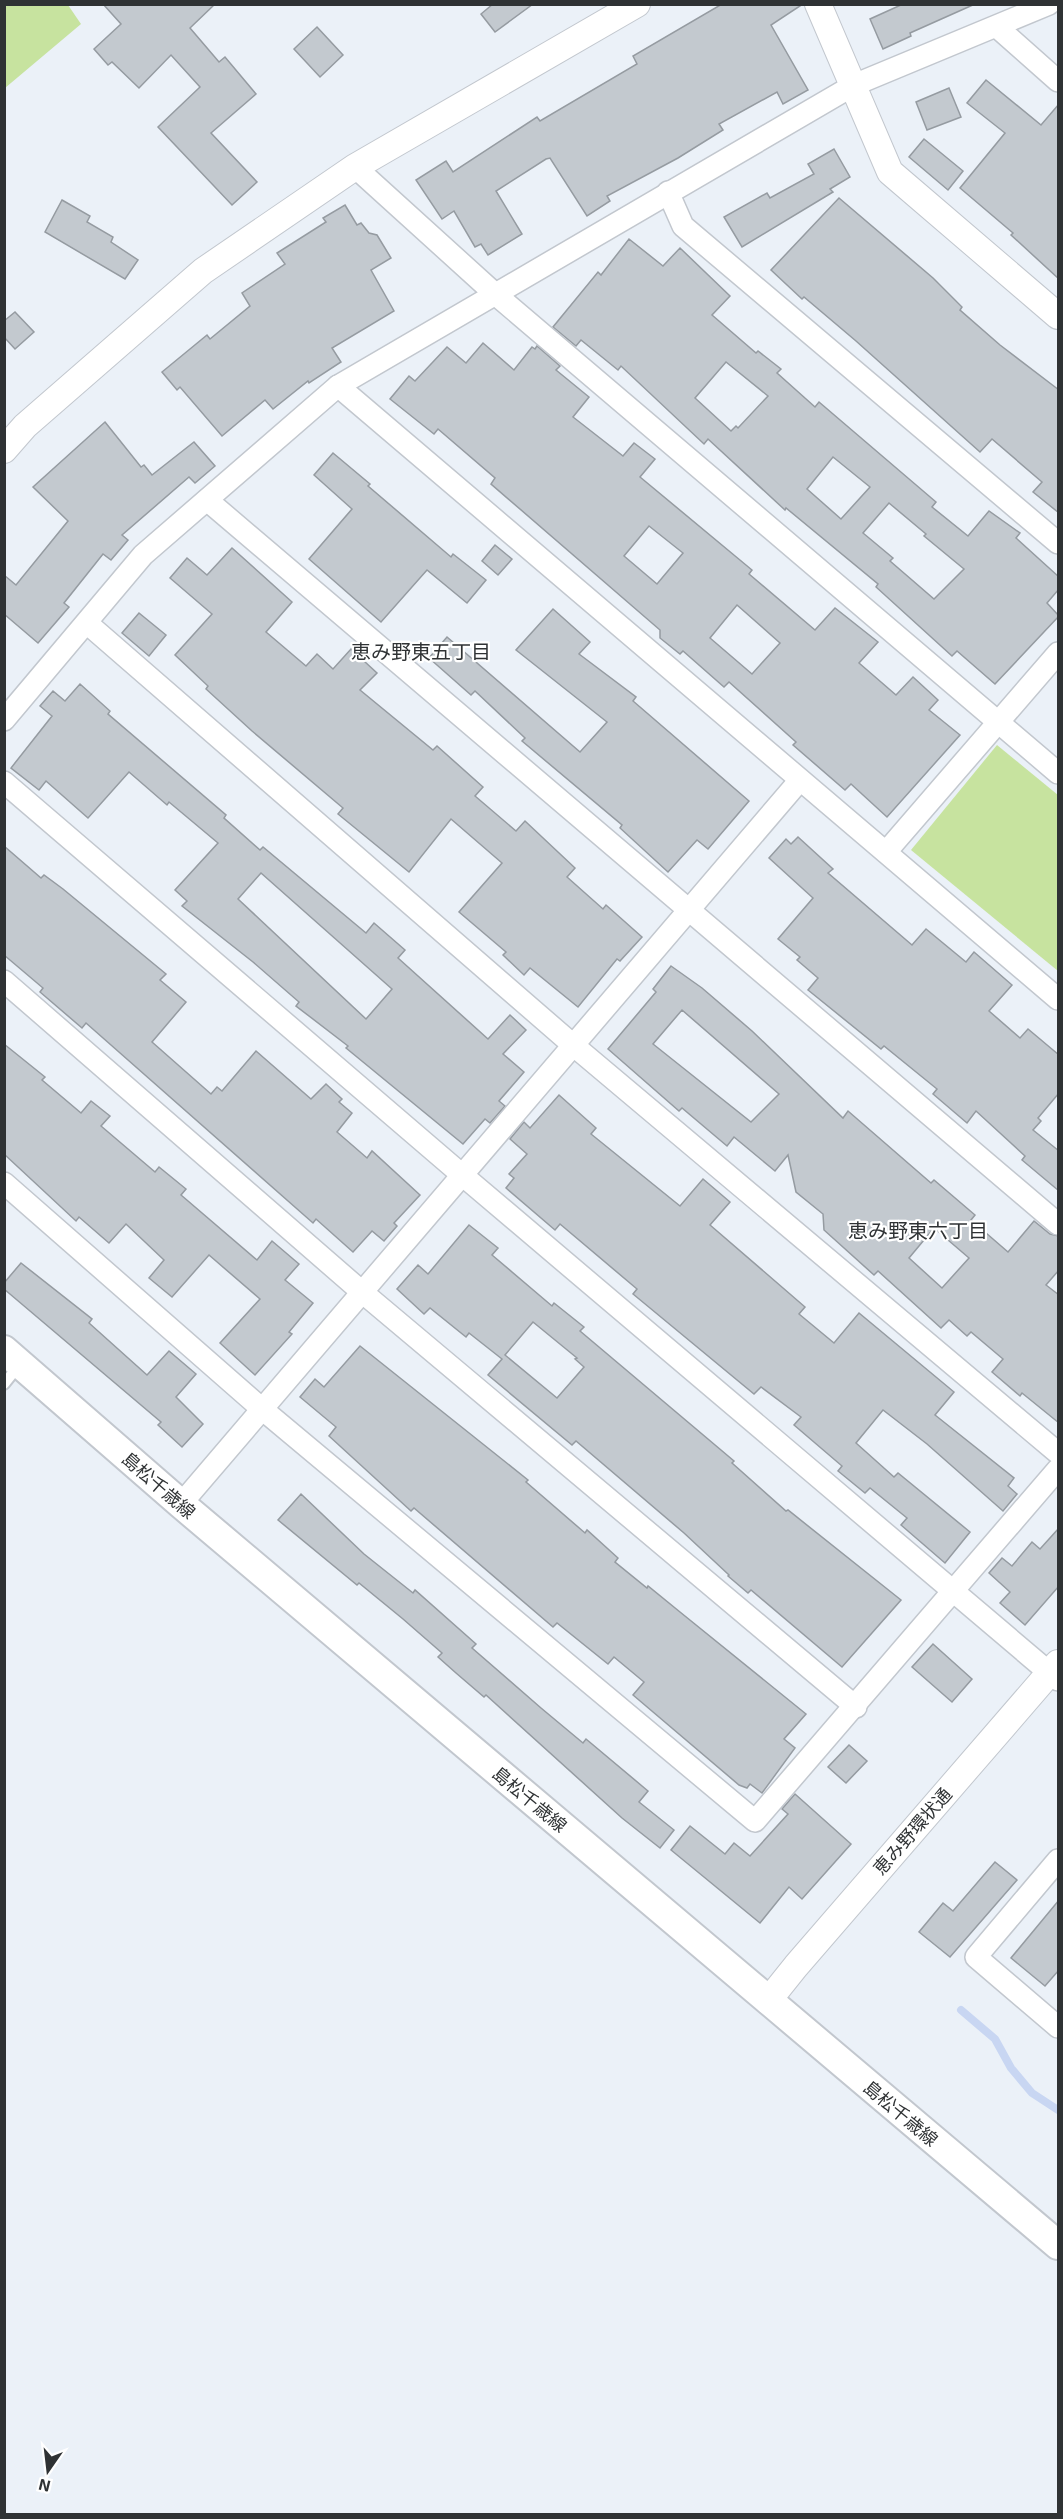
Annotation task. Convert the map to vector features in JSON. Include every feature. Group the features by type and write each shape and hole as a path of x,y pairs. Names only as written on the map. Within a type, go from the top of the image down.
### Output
{"main road":[{"name":"島松千歳線","path":"10,1366 181,1504 1059,2245"}],"street":[{"path":"4,450 25,426 203,271 354,167 637,4"},
{"path":"818,4 890,172 1059,316"},
{"path":"4,720 88,624 143,555 338,386 854,85 1049,4"},
{"path":"997,27 1059,81"},
{"path":"354,167 494,293 1059,773"},
{"path":"668,192 683,226 1059,543"},
{"path":"338,386 1059,999"},
{"path":"207,500 1059,1224"},
{"path":"88,624 573,1045 1059,1453"},
{"path":"886,852 1059,653"},
{"path":"181,1504 800,780"},
{"path":"4,782 461,1174 955,1591 1056,1672"},
{"path":"4,981 362,1292 856,1707"},
{"path":"4,1183 262,1409 755,1821 856,1707 1059,1469"},
{"name":"恵み野環状通","path":"768,2001 795,1966 1056,1672"},
{"path":"1059,1860 976,1956 1059,2027"}],"green space":[{"path":"5,4 68,5 81,24 5,88"},
{"path":"997,745 1058,795 1058,971 911,850"}],"building":[{"path":"103,4 215,4 190,28 219,62 225,57 256,94 211,133 257,182 232,205 158,127 200,87 171,55 139,88 112,62 108,65 94,49 121,24"},
{"path":"493,4 533,4 495,32 481,14"},
{"path":"722,4 803,4 771,25 808,90 783,104 777,92 719,124 723,130 678,158 607,196 610,201 587,216 550,158 546,159 496,191 522,234 488,255 481,244 475,247 454,211 442,219 416,180 446,161 453,172 537,117 540,121 637,64 633,56"},
{"path":"903,4 975,4 910,33 911,36 883,49 870,19"},
{"path":"317,27 343,55 320,77 294,49"},
{"path":"986,80 1041,125 1059,104 1059,279 1011,235 1013,233 960,188 1005,133 967,103"},
{"path":"949,88 961,117 927,130 916,102"},
{"path":"924,139 963,171 948,190 909,157"},
{"path":"834,149 850,177 830,189 833,192 742,247 724,217 767,193 770,198 814,174 808,164"},
{"path":"839,198 933,278 962,307 960,310 1000,345 1059,390 1059,513 1033,492 1042,482 992,439 980,452 856,341 804,297 802,299 771,270"},
{"path":"62,200 90,216 87,222 113,237 111,242 138,260 125,279 45,232"},
{"path":"345,205 357,225 361,223 369,233 377,235 391,258 371,270 394,311 332,348 341,362 309,383 308,381 273,409 265,400 222,436 180,387 177,390 162,372 207,335 210,339 250,306 242,293 285,264 277,253 326,222 323,218"},
{"path":"629,239 663,266 680,248 730,296 712,315 756,353 758,351 781,369 777,373 815,407 819,402 936,502 932,507 968,536 989,511 1020,533 1016,538 1059,577 1059,589 1047,603 1059,616 995,684 957,651 952,656 876,587 878,584 786,508 785,510 708,439 704,444 621,366 618,370 581,340 576,346 553,327 598,272 601,275","holes":["726,362 768,396 738,428 736,426 731,431 695,398","833,457 870,487 841,519 807,489","889,503 964,569 934,599 890,561 893,558 863,533"]},
{"path":"15,312 34,332 15,349 4,337 4,321"},
{"path":"483,343 514,370 532,347 535,349 537,346 560,366 556,370 589,397 573,417 623,456 634,443 655,459 640,477 752,570 749,574 815,630 835,608 878,642 859,663 896,695 913,677 938,700 929,710 960,735 887,817 851,784 845,790 793,745 796,742 729,682 724,687 683,651 680,654 660,638 660,630 491,484 495,478 438,429 434,434 390,399 409,376 415,381 447,347 466,363","holes":["649,526 683,553 657,584 624,556","737,605 780,643 752,674 710,638"]},
{"path":"105,422 141,467 144,465 152,475 194,442 215,466 195,483 189,477 122,535 128,540 111,560 103,554 64,603 69,607 38,643 4,614 4,575 16,585 68,521 33,487"},
{"path":"333,453 451,557 453,554 486,580 467,603 427,570 381,622 309,559 352,509 314,475"},
{"path":"495,545 512,559 498,575 482,561"},
{"path":"232,548 292,602 266,632 306,666 317,654 333,669 351,649 377,673 360,690 433,750 437,746 483,787 475,796 516,831 525,821 575,868 567,877 603,909 606,905 642,937 620,961 617,959 578,1007 530,968 524,975 503,955 506,952 459,912 502,863 451,819 409,872 338,814 343,808 252,731 206,689 208,686 175,655 212,614 170,578 187,558 207,575"},
{"path":"553,609 590,642 579,654 636,697 633,701 749,801 708,849 697,840 668,872 620,828 622,825 522,741 525,738 475,691 471,695 429,658 447,637 580,752 607,722 516,650"},
{"path":"139,613 166,635 149,656 122,633"},
{"path":"80,684 110,711 108,714 226,815 224,818 260,850 263,847 366,933 374,923 405,950 398,958 488,1039 510,1015 526,1030 503,1054 524,1072 499,1101 505,1106 490,1123 485,1119 463,1144 346,1048 348,1046 296,1006 299,1002 253,962 182,906 187,901 175,890 218,843 169,802 167,805 129,772 88,818 46,781 39,790 11,768 52,716 40,706 53,691 65,701","holes":["261,873 392,989 366,1019 238,899"]},
{"path":"798,837 833,869 828,873 912,945 926,929 966,962 974,952 1012,985 989,1011 1020,1038 1028,1029 1059,1055 1059,1093 1038,1118 1041,1121 1033,1130 1059,1151 1059,1191 1022,1160 1025,1156 976,1111 967,1123 933,1094 937,1089 884,1046 881,1049 808,990 818,978 797,960 800,957 778,939 813,898 769,858 786,839 791,844"},
{"path":"4,846 41,878 44,875 63,889 166,974 160,980 186,1002 152,1042 211,1094 217,1087 222,1091 256,1051 311,1099 326,1084 342,1099 339,1102 352,1113 337,1132 367,1158 372,1151 420,1195 394,1223 397,1226 384,1241 372,1231 353,1252 316,1219 313,1223 86,1023 82,1028 40,992 43,988 4,955"},
{"path":"671,966 702,988 752,1031 843,1118 848,1111 931,1183 934,1180 975,1215 971,1220 1008,1252 1034,1221 1050,1234 1059,1236 1059,1270 1046,1285 1059,1295 1059,1423 1022,1393 1020,1396 992,1372 1003,1359 971,1332 967,1336 949,1320 941,1328 878,1271 874,1275 824,1230 823,1214 796,1192 788,1155 775,1171 734,1137 727,1146 682,1108 679,1111 608,1049 656,992 653,989","holes":["682,1010 779,1094 751,1122 653,1044","934,1228 969,1258 942,1288 909,1258"]},
{"path":"4,1044 45,1077 42,1080 81,1113 91,1101 110,1116 101,1126 155,1172 159,1167 186,1189 181,1195 257,1260 272,1241 299,1264 285,1280 313,1303 289,1332 292,1334 255,1375 220,1343 260,1299 209,1255 172,1297 149,1278 164,1260 126,1224 109,1243 79,1217 76,1221 4,1154"},
{"path":"559,1095 596,1128 591,1134 680,1206 703,1179 730,1202 710,1225 805,1307 799,1314 834,1343 859,1313 954,1392 935,1415 1014,1478 1008,1486 1017,1494 1003,1511 927,1444 883,1410 856,1443 894,1477 898,1473 970,1532 945,1563 901,1525 907,1518 870,1488 865,1493 838,1471 842,1466 794,1425 801,1417 761,1387 754,1394 633,1294 637,1289 560,1224 555,1230 506,1188 514,1178 509,1174 527,1154 510,1139 524,1122 530,1128"},
{"path":"469,1225 498,1248 492,1255 552,1306 554,1303 584,1327 580,1331 734,1461 732,1463 786,1511 788,1510 901,1600 842,1667 751,1590 748,1593 684,1533 576,1441 572,1445 488,1375 502,1359 469,1333 466,1337 430,1308 424,1314 397,1289 418,1265 428,1274","holes":["533,1322 577,1358 575,1359 584,1367 557,1398 505,1355"]},
{"path":"21,1263 92,1319 89,1323 147,1375 169,1351 196,1374 176,1397 203,1424 182,1447 158,1425 161,1422 4,1289 4,1283"},
{"path":"360,1346 528,1480 526,1482 585,1533 587,1530 618,1558 615,1562 806,1714 784,1739 795,1748 762,1793 750,1784 747,1788 739,1785 633,1695 644,1682 614,1657 608,1664 557,1623 553,1627 414,1508 411,1511 329,1436 336,1427 300,1397 315,1379 324,1387"},
{"path":"301,1494 364,1554 413,1593 415,1590 476,1644 472,1648 541,1708 583,1743 586,1739 648,1791 639,1802 674,1830 660,1848 622,1818 486,1695 484,1697 438,1657 442,1653 403,1619 359,1583 357,1585 278,1520"},
{"path":"1059,1528 1059,1586 1025,1625 1000,1603 1010,1592 989,1573 1002,1558 1012,1566 1032,1542 1040,1549"},
{"path":"933,1644 972,1679 952,1702 912,1667"},
{"path":"849,1745 867,1761 846,1783 828,1767"},
{"path":"795,1794 851,1844 802,1899 789,1887 760,1923 671,1850 690,1826 725,1854 734,1843 750,1856 788,1814 782,1809"},
{"path":"995,1862 1017,1880 950,1957 919,1932 943,1903 953,1911"},
{"path":"1059,1900 1059,1970 1045,1986 1011,1958"}],"waterway":[{"path":"961,2010 995,2039 1011,2068 1032,2093 1058,2110"}],"district":[{"name":"恵み野東五丁目","path":"421,651"},
{"name":"恵み野東六丁目","path":"918,1230"}]}
